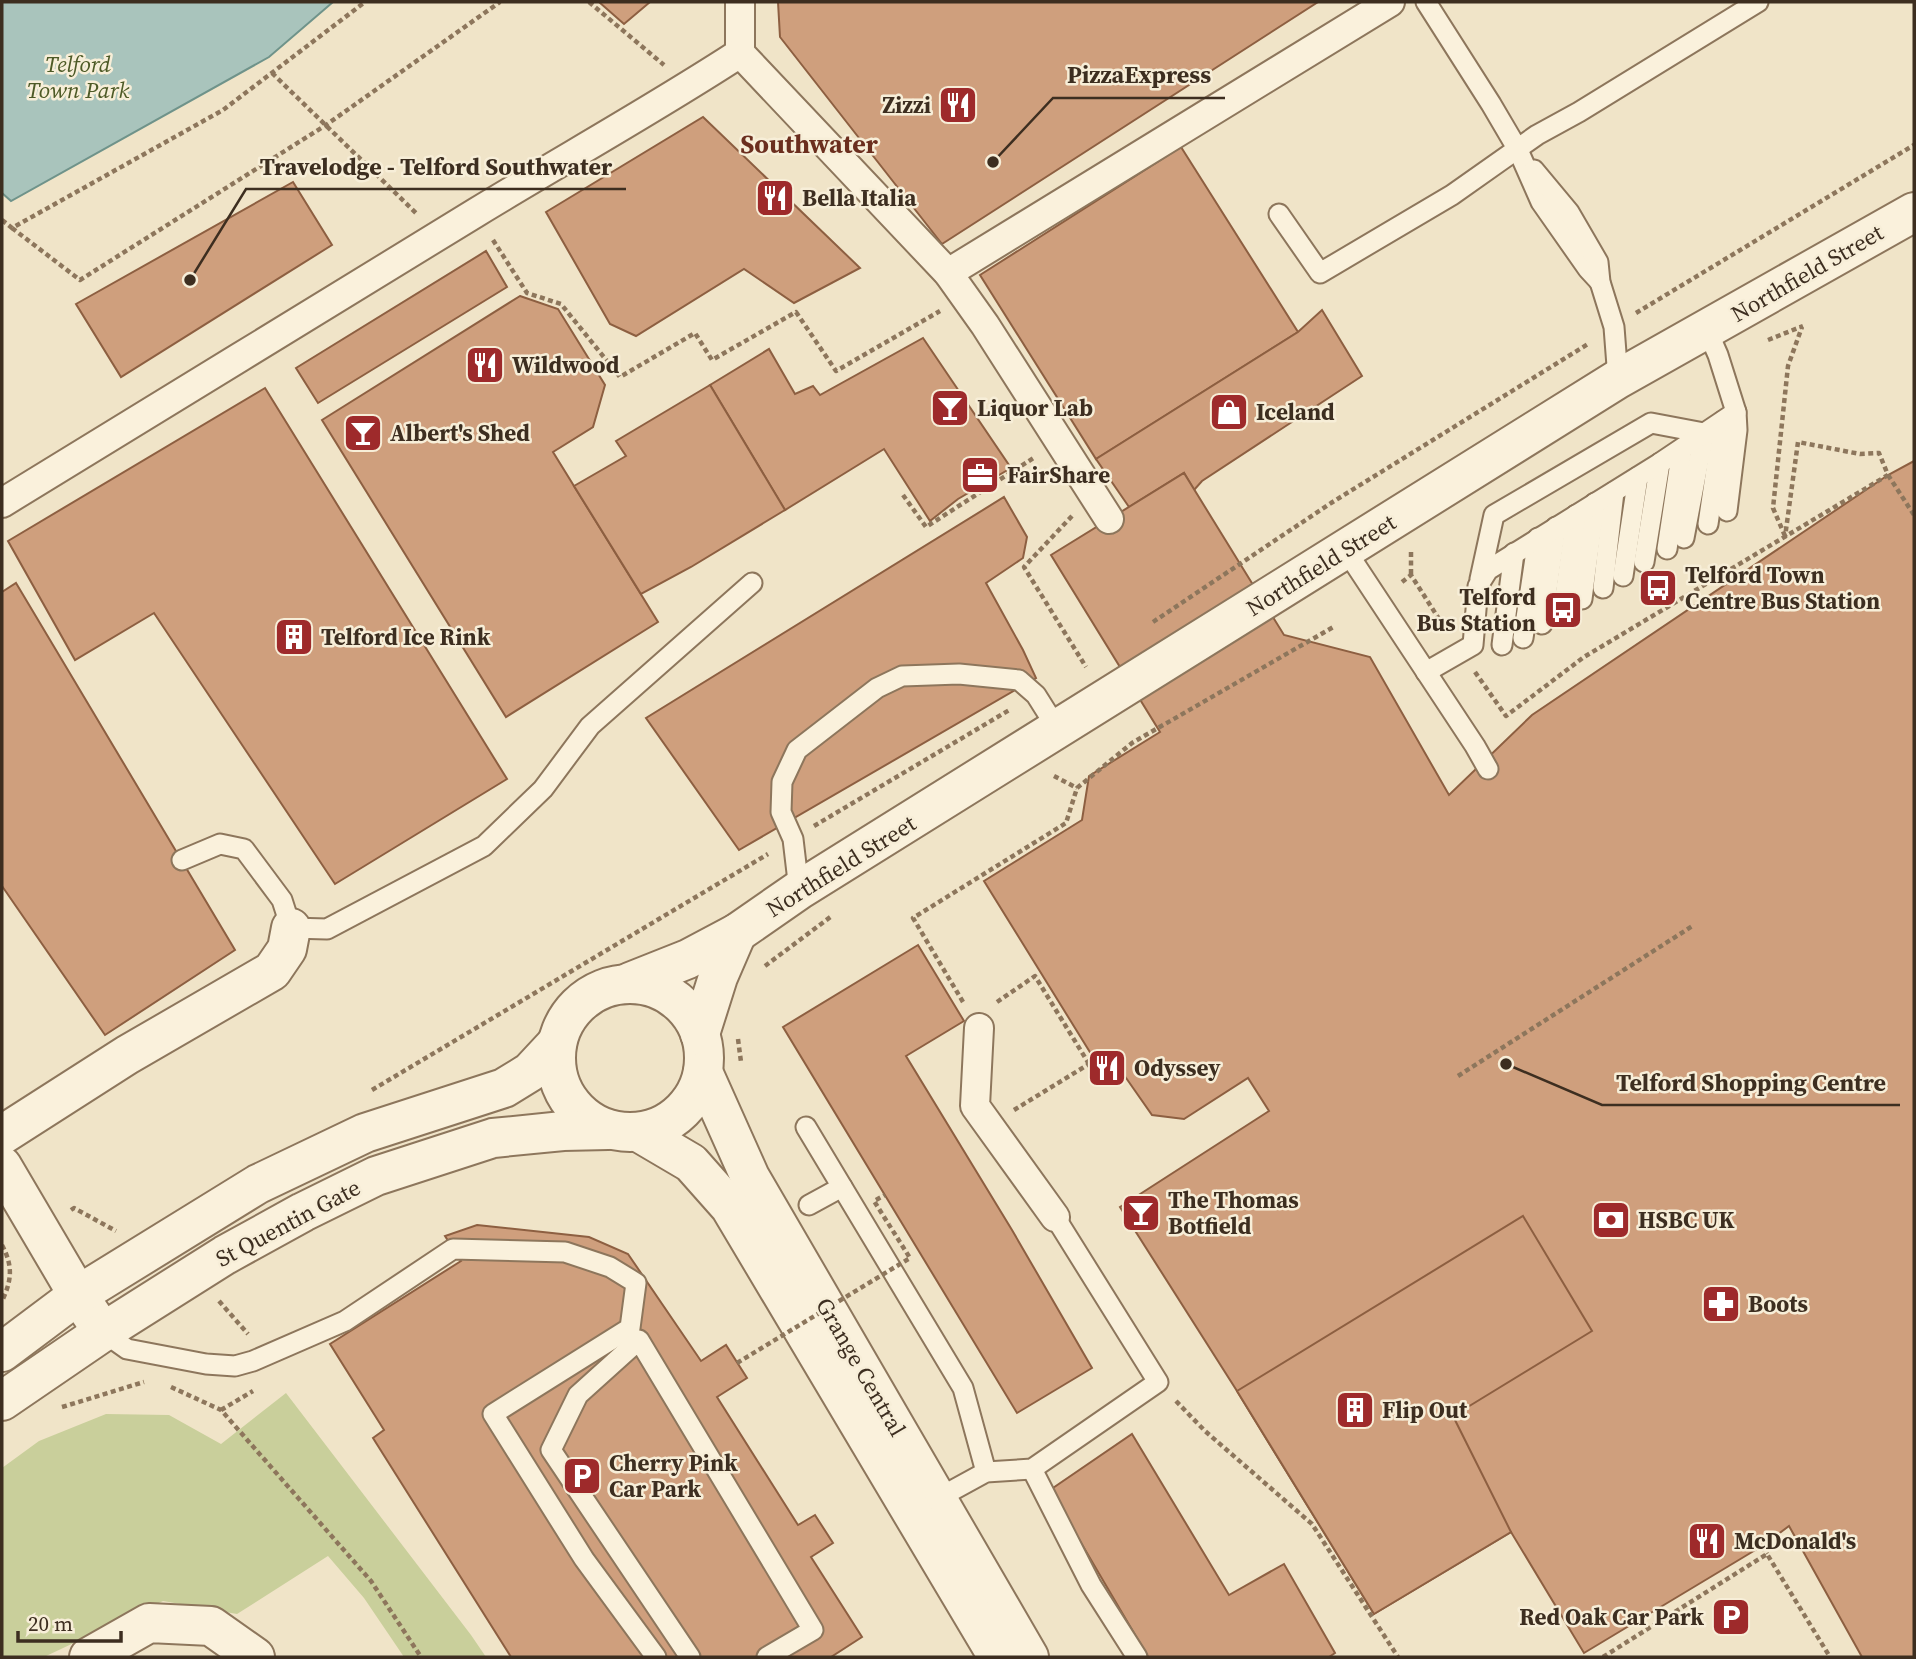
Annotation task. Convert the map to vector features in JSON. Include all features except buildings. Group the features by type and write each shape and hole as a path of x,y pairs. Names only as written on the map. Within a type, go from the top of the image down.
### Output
{"street":[{"path":"740,2 740,53 948,273 1109,519"},
{"path":"948,273 1390,2"},
{"path":"2,503 740,53"},
{"name":"Northfield Street","path":"630,982 688,959 737,933 799,890 1618,379 1914,212"},
{"path":"2,1135 127,1055 272,971 287,949 291,928"},
{"path":"700,1034 718,977 737,933"},
{"path":"630,982 661,990 687,1010 700,1034 705,1057 694,1097 682,1112 663,1125 624,1131 592,1122 577,1111 566,1096 556,1061 557,1043 567,1020 583,1001 605,989 630,982"},
{"path":"976,1024 975,1106 1055,1217"},
{"name":"St Quentin Gate","path":"2,1352 78,1295 258,1184 365,1133 504,1088 530,1072 557,1043"},
{"name":"Grange Central","path":"703,1072 750,1177 1005,1654"},
{"name":"St Quentin Gate","path":"2,1401 103,1332 225,1255 376,1176 493,1138 563,1131 624,1131"},
{"name":"Grange Central","path":"624,1131 691,1163 730,1207 925,1506"},
{"path":"2,1167 103,1332"},
{"path":"89,1657 149,1623 211,1626 255,1657"}],"lane":[{"path":"1426,2 1492,104 1518,150 1569,212 1598,262 1600,282 1614,327 1618,379"},
{"path":"1279,214 1320,273 1452,195 1537,135 1758,2"},
{"path":"1707,330 1729,417 1737,430 1727,512"},
{"path":"1478,586 1488,570 1729,417"},
{"path":"1708,524 1729,417"},
{"path":"1426,672 1474,645 1478,586 1494,515 1651,423 1704,433"},
{"path":"1684,538 1704,433"},
{"path":"1667,549 1682,449"},
{"path":"1644,562 1660,463"},
{"path":"1623,576 1638,477"},
{"path":"1603,587 1614,492"},
{"path":"1582,599 1595,503"},
{"path":"1563,610 1576,516"},
{"path":"1542,624 1556,527"},
{"path":"1523,638 1538,538"},
{"path":"1345,549 1488,769"},
{"path":"1502,645 1514,553"},
{"path":"182,860 220,844 244,849 282,900 291,928 327,929 484,846 542,789 590,726 752,583"},
{"path":"799,890 793,839 781,812 782,782 797,750 877,688 902,676 959,674 1019,680 1036,695 1058,730"},
{"path":"806,1127 963,1388 986,1472"},
{"path":"809,1205 842,1187"},
{"path":"925,1506 986,1472 1032,1468 1158,1382 1055,1217"},
{"path":"103,1332 127,1349 206,1364 235,1366 253,1361 345,1321 453,1249 565,1252 610,1267 636,1283 630,1328 494,1414 584,1559 656,1657"},
{"path":"690,1657 551,1450 578,1395 639,1340 813,1630 768,1657"},
{"path":"1032,1468 1091,1585 1137,1657"}],"path":[{"path":"12,228 223,110 365,2"},
{"path":"2,220 80,280 326,125 500,2"},
{"path":"589,2 689,86"},
{"path":"272,73 439,235"},
{"path":"476,213 527,293 561,304 620,377 695,333 712,360 796,312 836,371 965,297"},
{"path":"1803,326 1788,366 1773,508 1785,537 1798,442 1860,454 1879,453"},
{"path":"903,495 926,527 1059,442"},
{"path":"1888,475 1914,514"},
{"path":"1086,667 1024,566 1093,495"},
{"path":"1089,1063 1035,976 976,1024 913,918 1066,823 1077,788 1132,743 1335,626"},
{"path":"1045,781 1055,775 1077,788"},
{"path":"764,967 838,912"},
{"path":"1458,1076 1694,925"},
{"path":"738,1038 742,1065"},
{"path":"1010,1113 1094,1058"},
{"path":"737,1363 910,1258 874,1200 885,1195"},
{"path":"74,1208 117,1231"},
{"path":"2,1245 11,1282 2,1301"},
{"path":"857,1283 863,1293"},
{"path":"52,1410 153,1379"},
{"path":"1158,1382 1205,1431 1312,1524 1398,1657"},
{"path":"163,1384 221,1410 371,1581 421,1657"},
{"path":"1762,1546 1830,1657"},
{"path":"1603,1657 1767,1554"}],"green space":[{"path":"286,1393 486,1657 404,1657 364,1598 328,1556 237,1614 163,1601 44,1657 2,1657 2,1468 39,1441 106,1414 169,1415 221,1444"}],"water":[{"name":"Telford Town Park","path":"2,2 333,2 269,57 11,201 2,193"}],"place":[{"name":"Zizzi","path":"958,105"},
{"name":"PizzaExpress","path":"993,162"},
{"name":"Bella Italia","path":"775,198"},
{"name":"Travelodge - Telford Southwater","path":"190,280"},
{"name":"Wildwood","path":"485,365"},
{"name":"Liquor Lab","path":"950,408"},
{"name":"Iceland","path":"1229,412"},
{"name":"Albert's Shed","path":"363,433"},
{"name":"FairShare","path":"980,475"},
{"name":"Telford Town Centre Bus Station","path":"1658,588"},
{"name":"Telford Bus Station","path":"1563,610"},
{"name":"Telford Ice Rink","path":"294,637"},
{"name":"Telford Shopping Centre","path":"1506,1064"},
{"name":"Odyssey","path":"1107,1068"},
{"name":"The Thomas Botfield","path":"1141,1213"},
{"name":"HSBC UK","path":"1611,1220"},
{"name":"Boots","path":"1721,1304"},
{"name":"Flip Out","path":"1355,1410"},
{"name":"Cherry Pink Car Park","path":"582,1476"},
{"name":"McDonald's","path":"1707,1541"},
{"name":"Red Oak Car Park","path":"1731,1617"}],"district":[{"name":"Southwater","path":"809,144"}]}
